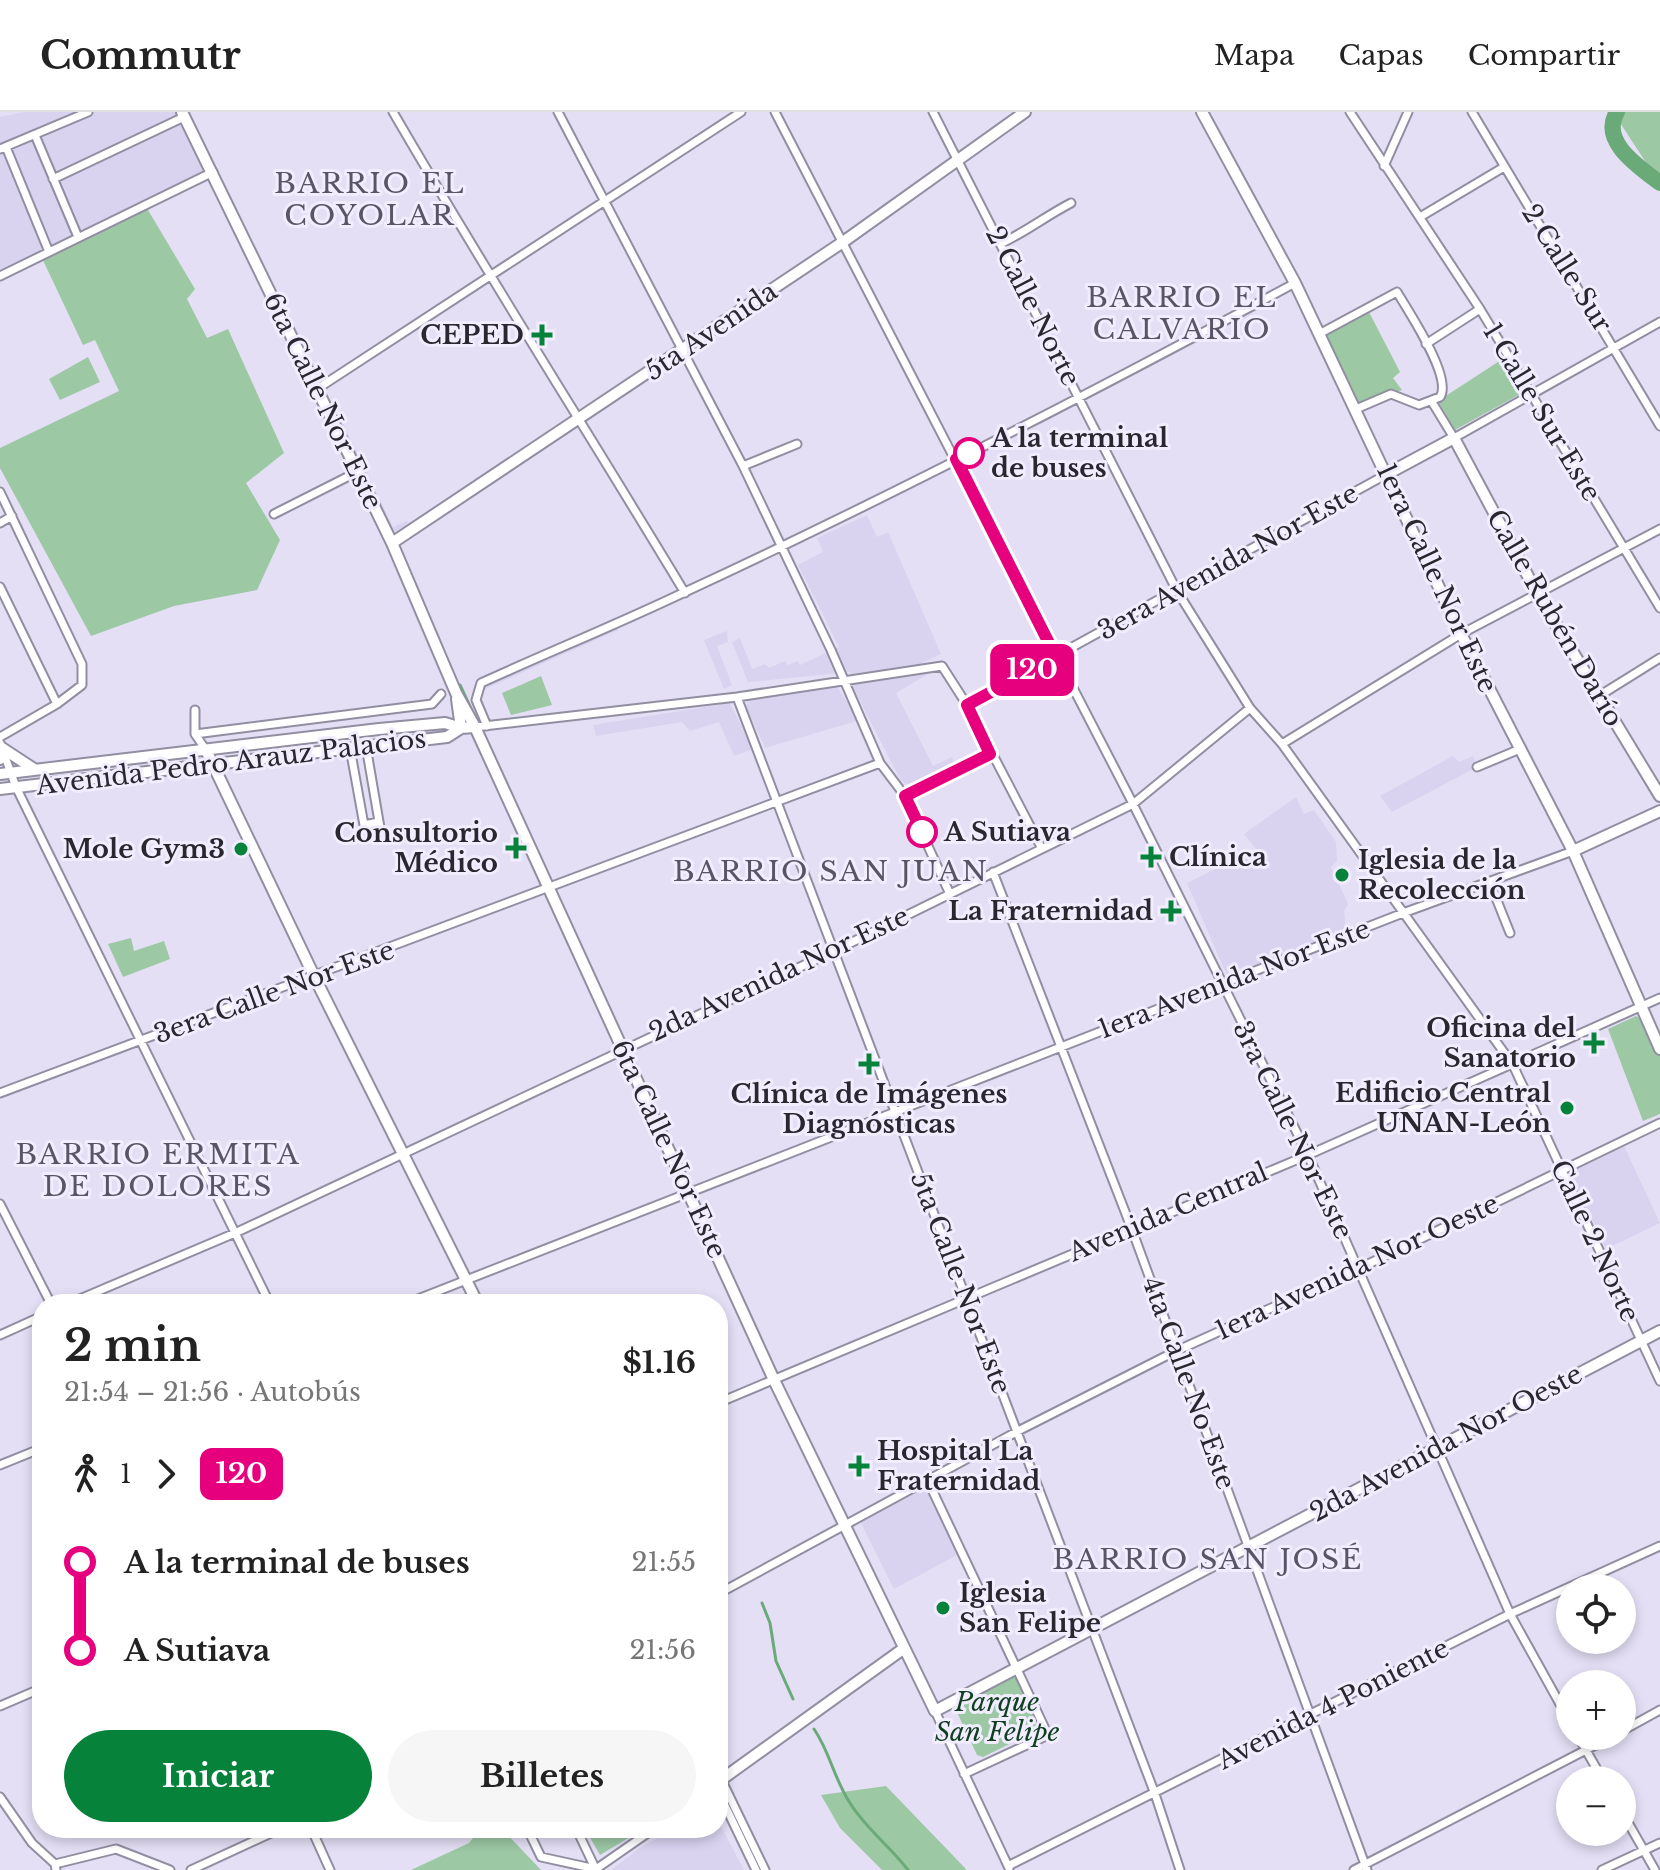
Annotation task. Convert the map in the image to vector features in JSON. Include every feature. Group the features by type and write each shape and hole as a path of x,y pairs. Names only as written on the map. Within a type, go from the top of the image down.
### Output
{"street":[{"path":"49,252 3,148 88,112"},
{"path":"393,112 489,277 581,420 685,593"},
{"path":"558,112 608,202 743,466 880,763 905,796 949,892"},
{"path":"317,389 608,202 741,112"},
{"path":"775,112 956,459"},
{"name":"2 Calle Norte","path":"933,112 1177,591 1250,708 1282,744"},
{"name":"5ta Avenida","path":"392,543 581,420 843,242 1025,112"},
{"name":"1era Calle Nor Este","path":"1202,112 1295,283 1461,634 1573,851 1660,1049"},
{"name":"1 Calle Sur Este","path":"1350,112 1480,309 1660,608"},
{"path":"1384,166 1408,112"},
{"name":"2 Calle Sur","path":"1472,112 1660,426"},
{"path":"53,179 183,114"},
{"name":"6ta Calle Nor Este","path":"183,114 392,543 456,693 475,727 691,1192 774,1380 935,1711"},
{"path":"35,135 78,237"},
{"path":"1420,217 1504,167"},
{"path":"0,276 213,172"},
{"path":"1002,243 1033,228 1047,215 1071,203"},
{"path":"487,726 476,700 476,690 481,683 685,593 1079,398 1295,283"},
{"path":"1319,334 1397,292 1444,383 1444,390 1432,402 1419,405 1391,394 1356,409"},
{"path":"1426,344 1480,309"},
{"name":"3era Avenida Nor Este","path":"967,705 1660,322"},
{"path":"1432,402 1454,438"},
{"name":"Calle Rubén Darío","path":"1454,438 1537,593 1660,796"},
{"path":"743,466 797,444"},
{"name":"3ra Calle Nor Este","path":"956,459 1308,1155 1510,1614 1556,1697"},
{"path":"274,514 357,472"},
{"path":"0,492 82,664 82,685 1,747"},
{"path":"0,523 12,516"},
{"path":"1282,744 1461,634 1660,529"},
{"path":"0,587 57,704"},
{"path":"1599,696 1660,658"},
{"path":"475,727 737,697 942,666 967,705 1041,847"},
{"name":"6ta Calle Nor Este","path":"456,693 461,728"},
{"path":"195,734 432,704 441,694"},
{"name":"5ta Calle Nor Este","path":"737,697 1018,1431 1155,1794 1180,1870"},
{"name":"2da Avenida Nor Este","path":"92,1294 235,1233 622,1048 834,951 1133,804 1250,708"},
{"path":"195,710 195,734 206,750 314,976 473,1294"},
{"name":"Avenida Pedro Arauz Palacios","path":"0,774 124,762 379,729 445,723 461,728 475,727"},
{"name":"Avenida Pedro Arauz Palacios","path":"0,789 447,737 461,728"},
{"path":"379,729 379,744"},
{"path":"304,738 305,754"},
{"name":"Calle 2 Norte","path":"1282,744 1513,1065 1660,1381"},
{"path":"366,746 382,839"},
{"path":"1,747 24,766 36,770"},
{"path":"1,747 16,787 265,1294"},
{"path":"350,748 364,825 379,822"},
{"path":"1477,767 1520,749"},
{"path":"905,796 990,754"},
{"path":"124,762 125,776"},
{"path":"548,889 880,763"},
{"name":"1era Avenida Nor Este","path":"896,1112 1403,913 1573,851 1660,811"},
{"name":"4ta Calle No Este","path":"993,872 1063,1045 1366,1867"},
{"path":"1490,883 1510,933"},
{"name":"3era Calle Nor Este","path":"0,1093 548,889"},
{"name":"Avenida Central","path":"728,1399 1308,1155 1660,998"},
{"path":"430,1294 896,1112"},
{"name":"1era Avenida Nor Oeste","path":"728,1589 1018,1431 1176,1351 1360,1268 1660,1123"},
{"path":"0,1204 46,1294"},
{"path":"0,1335 32,1321"},
{"name":"2da Avenida Nor Oeste","path":"935,1711 1660,1331"},
{"path":"0,1465 32,1452"},
{"path":"928,1481 1048,1735 964,1774"},
{"name":"Avenida 4 Poniente","path":"1009,1868 1510,1614 1660,1546"},
{"path":"728,1777 903,1649"},
{"path":"0,1706 32,1692"},
{"path":"1636,1723 1660,1710"},
{"path":"935,1711 1009,1868"},
{"path":"1354,1870 1366,1867 1586,1751 1595,1766"},
{"path":"0,1797 32,1843 56,1867 116,1849 170,1870"},
{"path":"728,1801 765,1870"},
{"path":"728,1805 756,1870"},
{"path":"1636,1837 1655,1870"},
{"path":"191,1870 260,1838"},
{"path":"316,1838 330,1870"},
{"path":"532,1838 541,1857 596,1870 641,1838"},
{"path":"581,1838 596,1870"},
{"path":"1602,1870 1660,1843"}],"shaded area":[{"path":"24,112 82,112 0,147 0,117"},
{"path":"94,112 178,112 209,170 0,274 0,153"},
{"path":"333,402 393,527 407,521 409,524 396,532 391,530 330,404"},
{"path":"867,515 877,537 888,532 941,654 920,664 852,675 850,672 748,682 732,642 740,638 752,669 765,664 769,668 785,661 787,665 798,661 800,665 839,647 798,565 823,552 817,538"},
{"path":"614,621 618,630 483,690 480,682"},
{"path":"727,631 728,642 717,646 732,685 724,689 704,640"},
{"path":"938,668 896,693 933,766 952,757 956,765 912,787 901,781 849,680"},
{"path":"837,687 860,720 765,748 746,707 749,700"},
{"path":"730,703 753,749 734,756 719,722 690,731 682,722 596,736 593,725"},
{"path":"1453,756 1459,762 1473,756 1477,767 1392,812 1380,796"},
{"path":"1296,797 1304,814 1314,810 1336,842 1337,861 1331,867 1348,904 1344,911 1346,932 1227,976 1187,883 1256,849 1244,834"},
{"path":"1624,1146 1660,1223 1606,1249 1569,1172"},
{"path":"927,1487 959,1554 894,1589 861,1523"},
{"path":"658,1838 727,1838 744,1870 611,1870"}],"green space":[{"path":"1613,112 1660,112 1660,184"},
{"path":"145,205 195,289 187,299 207,338 228,329 284,453 246,483 280,540 257,590 174,606 91,636 0,468 0,448 119,391 95,340 83,345 41,256"},
{"path":"1369,312 1400,372 1393,378 1402,390 1358,403 1325,334"},
{"path":"88,357 100,382 60,400 49,379"},
{"path":"1501,360 1522,393 1455,430 1438,401"},
{"path":"541,676 552,705 511,715 502,693"},
{"path":"131,938 134,951 164,941 170,959 123,977 108,944"},
{"path":"1636,1016 1641,1019 1660,1056 1660,1114 1643,1121 1608,1029"},
{"name":"Parque San Felipe","path":"1010,1677 1017,1678 1038,1730 983,1757 977,1755 955,1708"},
{"path":"886,1786 966,1870 882,1870 840,1828 821,1795"},
{"path":"473,1838 511,1838 541,1870 411,1870 469,1843"},
{"path":"590,1838 628,1838 600,1855"}],"waterway":[{"path":"1617,112 1613,123 1617,143 1632,161 1660,183"},
{"path":"460,685 472,711"},
{"path":"762,1603 770,1623 776,1661 793,1699"},
{"path":"814,1729 850,1803 908,1870"}],"bus line":[{"name":"120","path":"922,832 905,796 990,754 967,705 1056,657 956,459 969,453"}],"place":[{"name":"CEPED","path":"542,335"},
{"name":"A la terminal de buses","path":"969,453"},
{"name":"A Sutiava","path":"922,832"},
{"name":"Consultorio Médico","path":"516,848"},
{"name":"Mole Gym3","path":"241,849"},
{"name":"Clínica","path":"1151,857"},
{"name":"Iglesia de la Recolección","path":"1342,875"},
{"name":"La Fraternidad","path":"1171,911"},
{"name":"Oficina del Sanatorio","path":"1594,1043"},
{"name":"Clínica de Imágenes Diagnósticas","path":"869,1064"},
{"name":"Edificio Central UNAN-León","path":"1567,1108"},
{"name":"Hospital La Fraternidad","path":"859,1466"},
{"name":"Iglesia San Felipe","path":"943,1608"}],"district":[{"name":"BARRIO EL COYOLAR","path":"370,199"},
{"name":"BARRIO EL CALVARIO","path":"1182,313"},
{"name":"BARRIO SAN JUAN","path":"831,871"},
{"name":"BARRIO ERMITA DE DOLORES","path":"158,1170"},
{"name":"BARRIO SAN JOSÉ","path":"1208,1559"}]}
